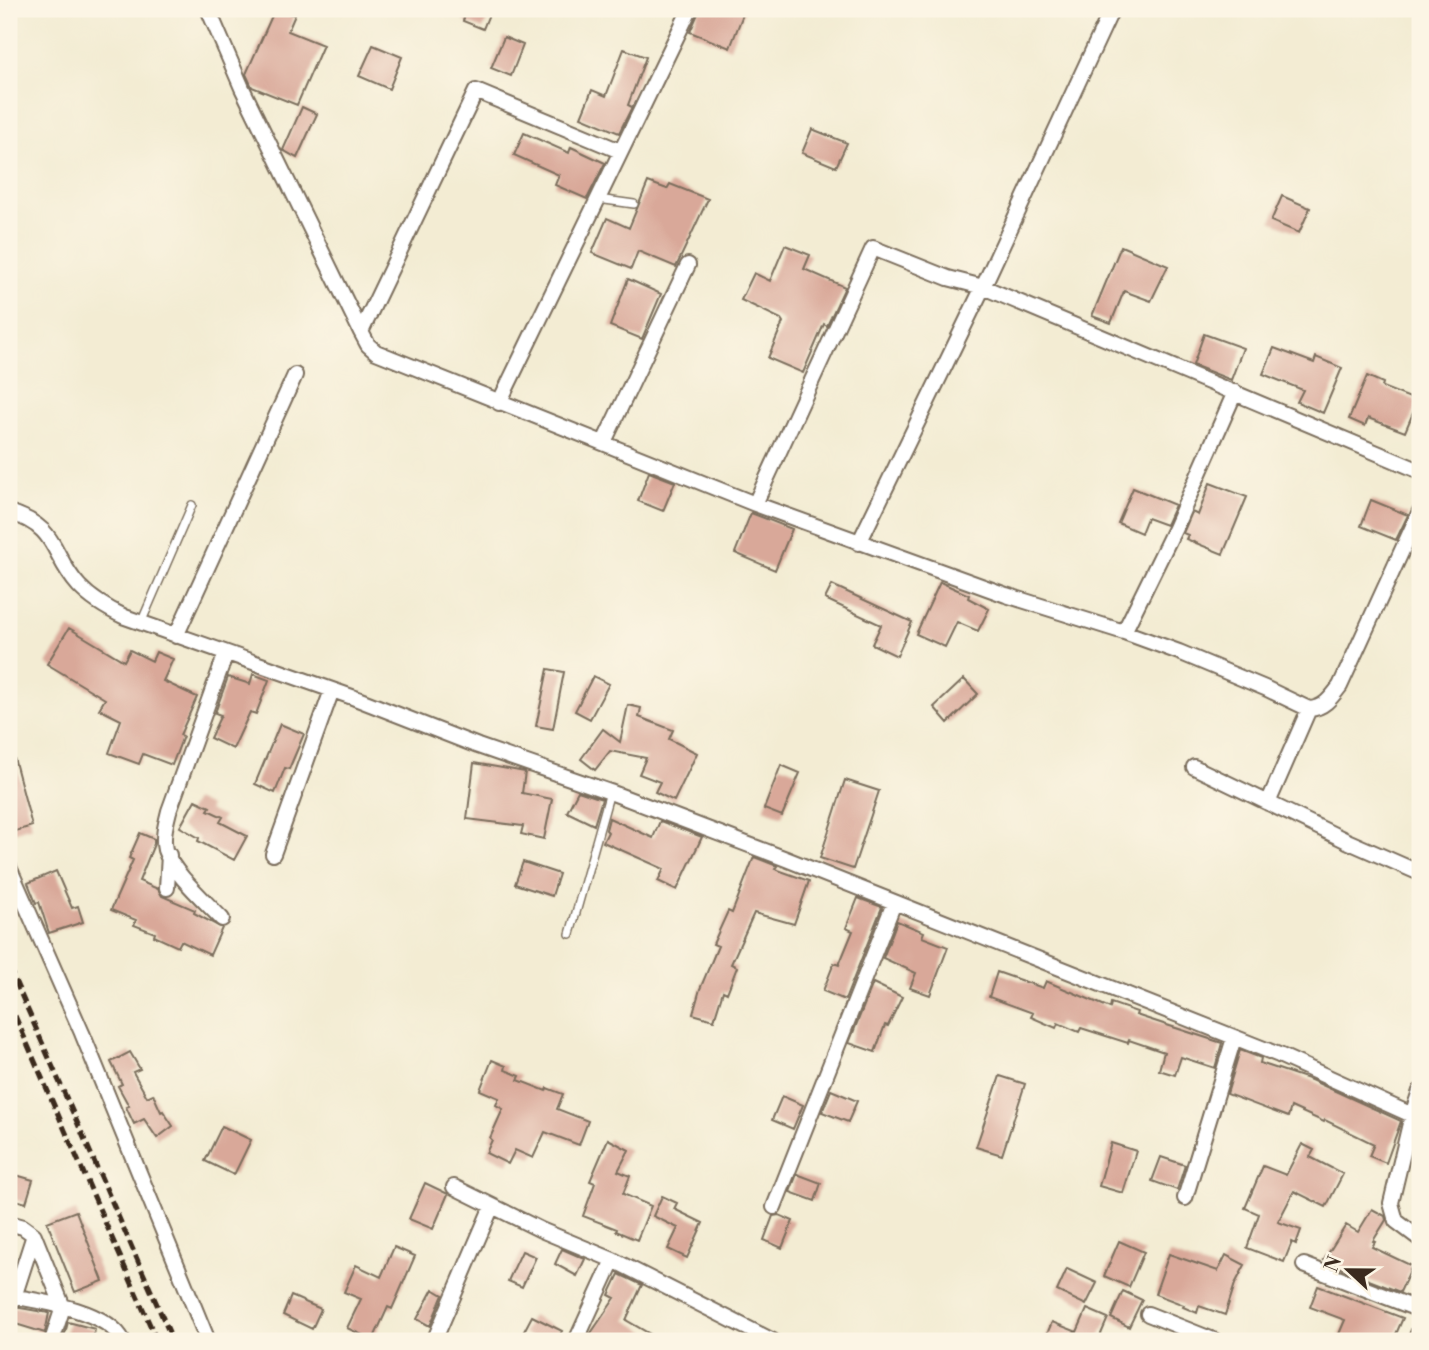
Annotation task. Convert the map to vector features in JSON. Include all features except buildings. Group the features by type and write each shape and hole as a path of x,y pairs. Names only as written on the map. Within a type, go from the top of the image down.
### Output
{"street":[{"path":"208,9 242,88 369,345 376,352 499,403 859,543 1006,595 1124,632 1265,688 1309,709 1327,703 1340,686 1420,511"},
{"path":"499,403 690,9"},
{"path":"859,543 983,288 1112,9"},
{"path":"361,332 476,92 621,151"},
{"path":"755,504 873,248 948,278 983,288 1420,471"},
{"path":"604,442 688,265"},
{"path":"176,636 295,375"},
{"path":"1124,632 1175,528 1235,392"},
{"path":"9,512 26,517 47,534 78,585 101,605 141,623 610,793 894,902 1279,1055 1412,1115"},
{"path":"167,888 169,835 177,797 226,653"},
{"path":"222,919 170,862 164,847 165,827 170,811 226,653"},
{"path":"273,854 332,690"},
{"path":"1268,803 1309,709"},
{"path":"1194,767 1420,873"},
{"path":"9,867 82,1033 208,1341"},
{"path":"774,1207 894,902"},
{"path":"1185,1198 1234,1038"},
{"path":"1420,1091 1391,1203 1396,1221 1420,1239"},
{"path":"453,1187 612,1260 773,1341"},
{"path":"434,1341 492,1206"},
{"path":"9,1223 23,1227 34,1235 63,1307 52,1341"},
{"path":"34,1235 11,1296 63,1307 100,1320 118,1332 123,1341"},
{"path":"576,1341 612,1260"},
{"path":"1304,1265 1420,1310"},
{"path":"1148,1314 1216,1341"},
{"path":"1415,1341 1420,1329"}],"lane":[{"path":"597,199 635,204"},
{"path":"141,623 192,505"},
{"path":"570,934 610,793"}],"railway":[{"path":"9,967 173,1341"},
{"path":"9,1002 157,1341"}]}
